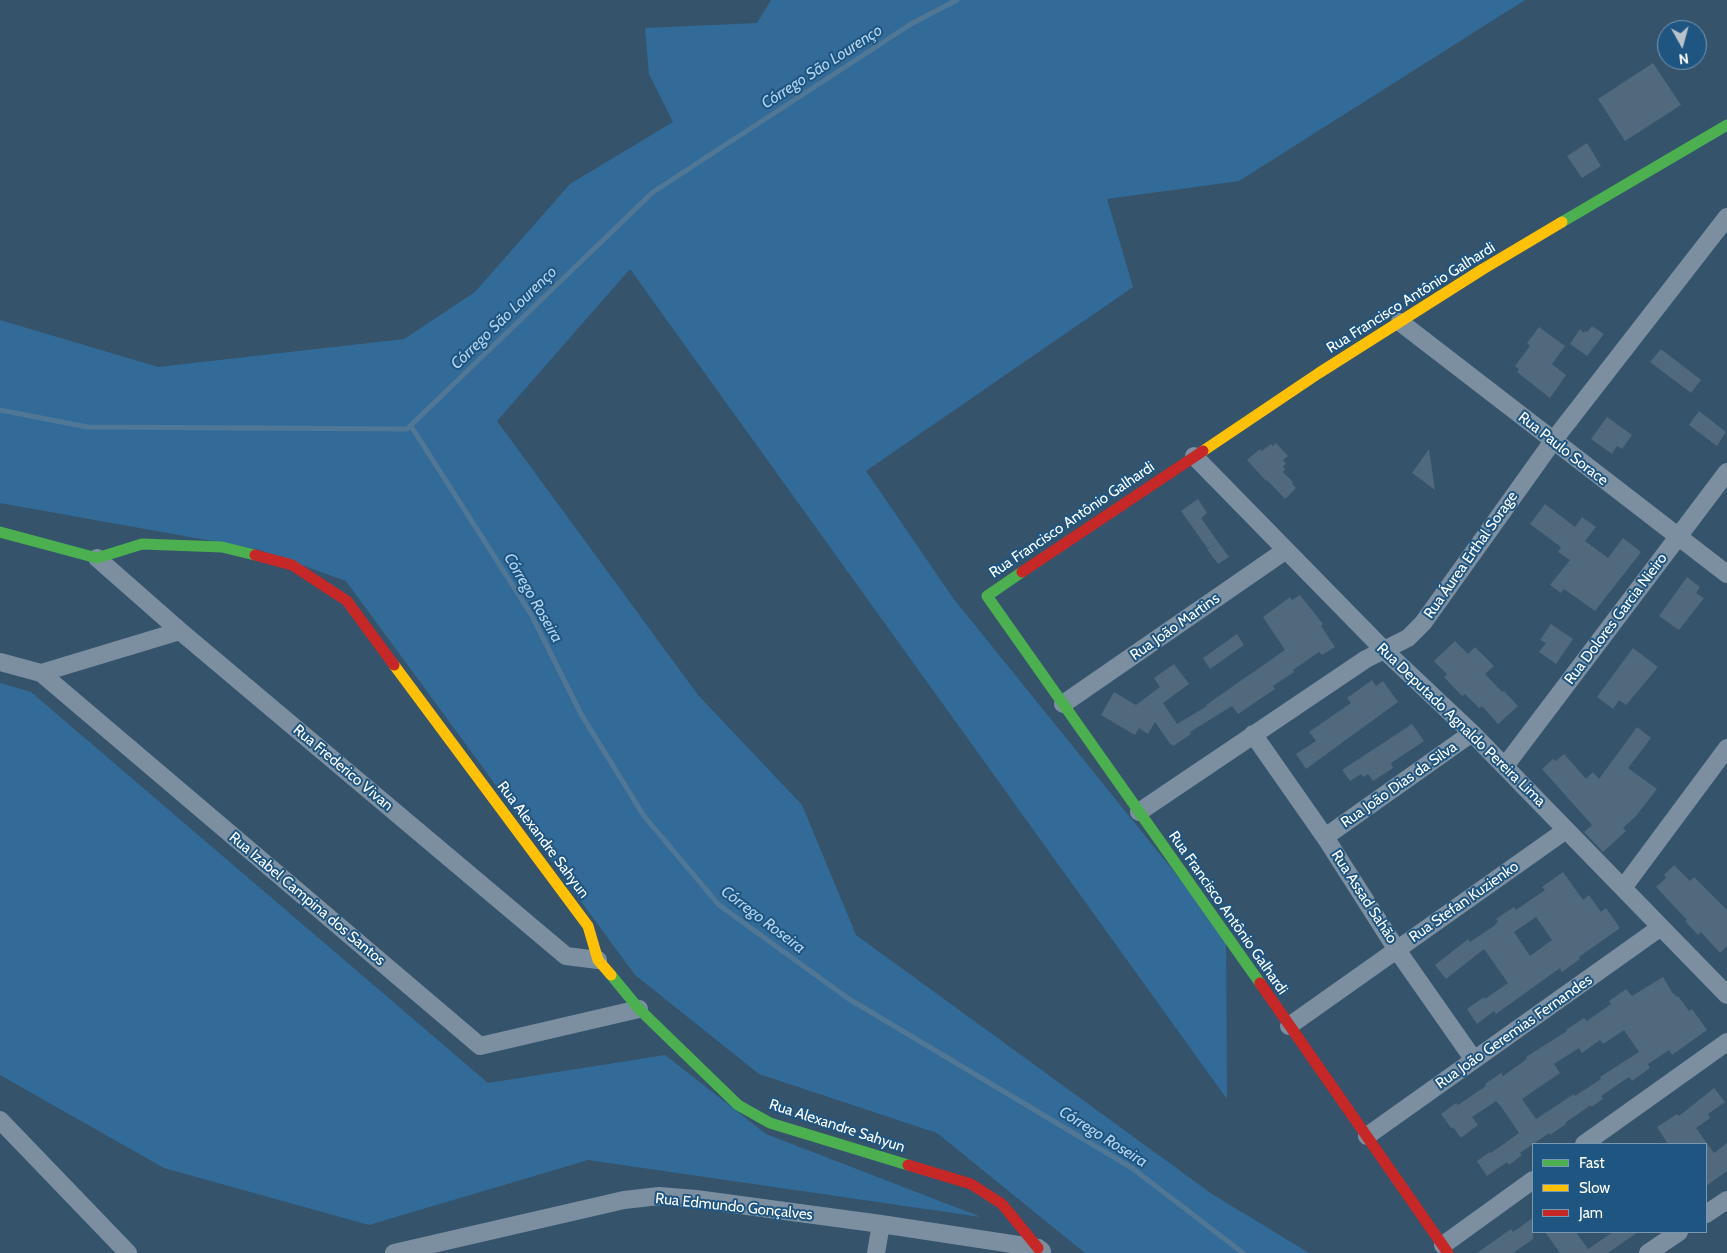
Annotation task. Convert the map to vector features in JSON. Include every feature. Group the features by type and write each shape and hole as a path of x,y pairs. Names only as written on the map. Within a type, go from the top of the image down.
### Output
{"street":[{"name":"Rua Francisco Antônio Galhardi","path":"1445,1249 987,596 1319,373 1483,270 1727,125"},
{"name":"Rua Áurea Erthal Sorage","path":"1139,812 1366,659 1408,638 1423,623 1553,441 1727,216"},
{"name":"Rua Paulo Sorace","path":"1400,322 1727,574"},
{"name":"Rua Deputado Agnaldo Pereira Lima","path":"1194,456 1384,650 1505,766 1727,995"},
{"name":"Rua Dolores Garcia Nieiro","path":"1505,766 1727,472"},
{"path":"0,532 97,558"},
{"name":"Rua Alexandre Sahyun","path":"97,558 142,544 222,548 292,565 347,601 588,926 598,960 639,1009 738,1105 770,1123 971,1184 1002,1204 1042,1250"},
{"name":"Rua João Martins","path":"1063,704 1286,550"},
{"name":"Rua Frederico Vivan","path":"97,558 180,631 566,956 598,960"},
{"path":"41,673 180,631"},
{"name":"Rua Izabel Campina dos Santos","path":"0,662 41,673 480,1046 639,1009"},
{"name":"Rua João Dias da Silva","path":"1325,837 1472,733"},
{"name":"Rua Assad Sahão","path":"1253,734 1325,837 1397,950 1474,1060"},
{"path":"1623,888 1727,748"},
{"name":"Rua Stefan Kuzienko","path":"1289,1026 1566,830"},
{"name":"Rua João Geremias Fernandes","path":"1367,1136 1661,927"},
{"path":"1585,1143 1727,1042"},
{"path":"0,1120 128,1253"},
{"path":"1445,1249 1532,1181"},
{"name":"Rua Edmundo Gonçalves","path":"394,1253 624,1200 658,1196 696,1199 881,1224 1042,1250"},
{"path":"1707,1213 1727,1200"},
{"path":"876,1253 881,1224"},
{"path":"1648,1253 1678,1233"}],"shaded area":[{"path":"771,0 1525,0 1239,181 1107,199 1133,287 866,471 953,598 1226,936 1227,1099 630,269 497,421 698,695 802,805 856,935 1212,1194 1309,1253 1085,1253 937,1133 759,1074 635,975 346,581 257,549 0,503 0,320 158,367 404,339 475,292 570,184 673,122 649,74 645,28 757,23"},
{"path":"0,683 31,692 488,1083 665,1055 766,1134 981,1217 588,1160 369,1225 164,1168 0,1075"}],"building":[{"path":"1653,63 1681,105 1625,141 1598,99"},
{"path":"1587,143 1601,166 1582,178 1567,156"},
{"path":"1592,326 1604,334 1587,356 1570,344 1580,329 1584,333"},
{"path":"1539,327 1565,346 1552,364 1566,375 1550,398 1517,372 1519,369 1515,366 1530,346 1527,343"},
{"path":"1661,349 1701,380 1691,393 1650,362"},
{"path":"1699,411 1726,432 1717,446 1689,425"},
{"path":"1607,417 1632,435 1622,449 1617,446 1612,454 1591,439"},
{"path":"1276,443 1288,456 1283,460 1286,464 1283,466 1285,469 1283,472 1296,488 1285,499 1247,460 1260,449 1262,451 1271,444 1273,446"},
{"path":"1429,449 1435,490 1412,473"},
{"path":"1198,499 1207,513 1201,518 1218,542 1208,549 1181,511"},
{"path":"1545,504 1575,527 1582,517 1596,527 1585,541 1608,558 1623,538 1641,552 1595,611 1564,589 1561,593 1550,585 1570,560 1558,552 1561,547 1530,524"},
{"path":"1218,542 1229,557 1218,564 1207,549"},
{"path":"1687,577 1700,587 1696,593 1704,598 1679,630 1659,616"},
{"path":"1300,595 1323,624 1321,626 1335,647 1322,655 1319,652 1273,686 1275,689 1238,714 1232,706 1190,732 1191,734 1173,746 1155,722 1148,734 1139,728 1135,735 1101,715 1114,692 1136,705 1160,687 1154,678 1174,664 1189,684 1163,703 1177,724 1207,706 1285,650 1263,617 1290,597 1292,600"},
{"path":"1551,624 1573,639 1556,664 1539,652 1546,643 1540,640"},
{"path":"1237,634 1244,645 1210,669 1203,658"},
{"path":"1455,641 1468,654 1475,647 1494,666 1485,674 1518,706 1498,724 1482,706 1479,708 1465,694 1462,696 1444,677 1447,674 1434,661"},
{"path":"1633,648 1658,667 1626,705 1619,700 1613,709 1597,697"},
{"path":"1372,680 1376,686 1383,681 1398,702 1306,769 1296,754 1316,741 1309,732 1351,703 1347,698"},
{"path":"1412,724 1424,741 1391,763 1393,768 1373,781 1368,774 1363,777 1361,774 1350,781 1342,770"},
{"path":"1637,727 1651,738 1628,768 1657,789 1636,816 1623,828 1626,831 1603,852 1584,832 1592,825 1542,769 1553,759 1556,761 1564,754 1586,779 1593,772 1599,779"},
{"path":"1674,865 1690,881 1694,877 1727,910 1727,946 1720,953 1701,932 1698,935 1685,921 1687,920 1656,887 1666,878 1664,875"},
{"path":"1563,872 1583,900 1589,895 1601,912 1606,908 1620,928 1579,957 1580,959 1562,972 1560,968 1496,1014 1494,1011 1477,1024 1467,1009 1508,983 1484,949 1446,979 1435,965 1468,939 1470,942 1494,926 1498,921 1496,919 1514,907 1516,910 1545,890 1542,887","holes":["1536,917 1552,940 1530,956 1514,932"]},
{"path":"1663,977 1672,992 1678,996 1689,1011 1692,1009 1707,1030 1672,1055 1669,1050 1648,1064 1650,1068 1632,1081 1629,1077 1601,1096 1603,1099 1591,1107 1591,1105 1550,1135 1549,1133 1532,1143 1520,1153 1522,1155 1509,1165 1507,1162 1487,1176 1477,1161 1519,1133 1502,1108 1496,1101 1472,1117 1478,1125 1461,1138 1441,1114 1486,1086 1485,1084 1501,1073 1503,1076 1527,1059 1526,1057 1584,1018 1587,1021 1611,1004 1609,1001 1626,989 1632,996","holes":["1624,1030 1639,1052 1600,1077 1601,1079 1536,1119 1522,1099 1560,1073 1554,1064 1579,1048 1582,1053 1600,1040 1603,1044"]},
{"path":"1714,1088 1725,1102 1708,1114 1710,1118 1696,1128 1707,1143 1667,1143 1657,1127 1677,1114 1679,1116"},
{"path":"1707,1143 1714,1153 1727,1143 1727,1171 1707,1185"},
{"path":"1532,1219 1533,1239 1513,1253 1477,1253 1511,1229 1513,1232"},
{"path":"1546,1233 1577,1233 1588,1249 1612,1233 1637,1233 1608,1253 1560,1253"}],"waterway":[{"name":"Córrego São Lourenço","path":"0,410 87,427 407,429 653,192 911,24 957,0"},
{"name":"Córrego Roseira","path":"411,426 531,614 581,714 644,816 719,905 849,999 1132,1168 1243,1253"}],"traffic: fast":[{"path":"1562,222 1727,125"},
{"path":"0,532 97,558 142,544 222,547 255,555"},
{"path":"1022,572 987,596 1260,983"},
{"path":"611,975 639,1009 738,1105 770,1123 908,1165"}],"traffic: slow":[{"path":"1203,451 1319,373 1483,269 1562,222"},
{"path":"394,665 588,926 598,960 611,975"}],"traffic: jam":[{"path":"1022,572 1203,451"},
{"path":"255,555 292,565 347,601 394,665"},
{"path":"1260,983 1448,1253"},
{"path":"908,1165 971,1184 1002,1204 1038,1248"}]}
